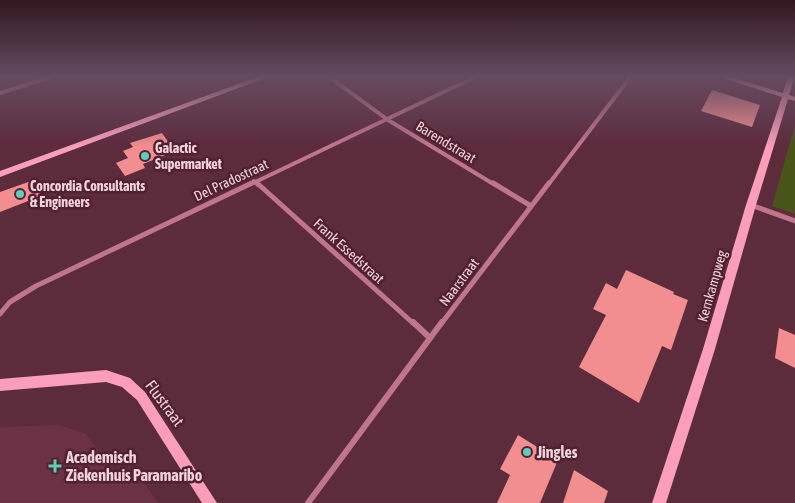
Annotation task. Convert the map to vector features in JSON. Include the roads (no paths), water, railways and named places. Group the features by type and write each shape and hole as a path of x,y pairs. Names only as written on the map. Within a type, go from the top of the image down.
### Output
{"street":[{"path":"0,174 204,99"},
{"name":"Barendstraat","path":"360,99 388,120 531,206"},
{"name":"Del Pradostraat","path":"0,314 10,302 36,286 254,181 430,99"},
{"name":"Naarstraat","path":"308,503 430,338 612,99"},
{"name":"Kernkampweg","path":"659,503 710,349 751,206 789,99"},
{"name":"Frank Essedstraat","path":"254,181 430,338"},
{"path":"751,206 795,221"},
{"name":"Flustraat","path":"0,385 106,376 126,382 141,396 158,420 210,503"}],"place":[{"name":"Galactic Supermarket","path":"145,156"},
{"name":"Concordia Consultants & Engineers","path":"20,194"},
{"name":"Jingles","path":"527,452"},
{"name":"Academisch Ziekenhuis Paramaribo","path":"55,466"}]}
